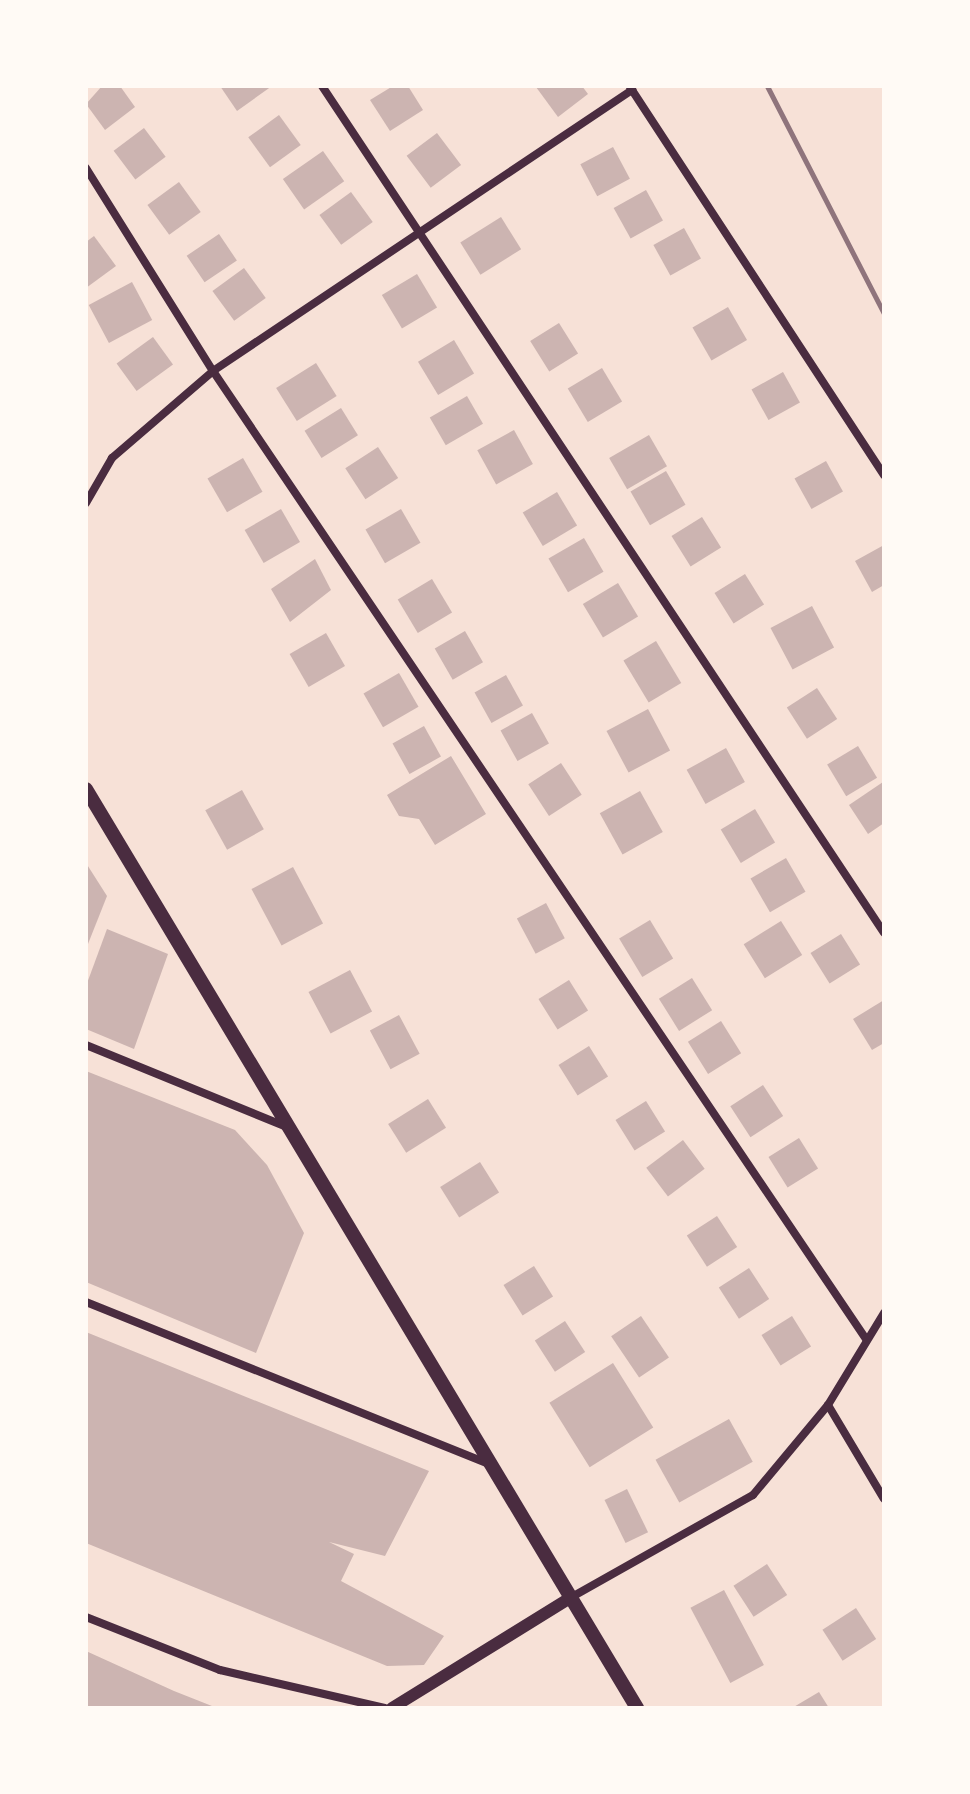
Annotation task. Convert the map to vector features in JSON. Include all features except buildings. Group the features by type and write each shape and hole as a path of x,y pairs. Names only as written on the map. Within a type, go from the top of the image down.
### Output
{"main road":[{"path":"86,789 637,1708"}],"street":[{"path":"322,86 884,933"},
{"path":"86,503 112,458 213,371 420,237 630,88 884,475"},
{"path":"86,168 213,371 866,1339"},
{"path":"86,1045 289,1128"},
{"path":"86,1302 491,1464"},
{"path":"392,1708 570,1598 753,1495 828,1405 884,1313"},
{"path":"828,1405 884,1499"},
{"path":"86,1617 220,1670 385,1708"}],"railway":[{"path":"767,86 884,314"}]}
